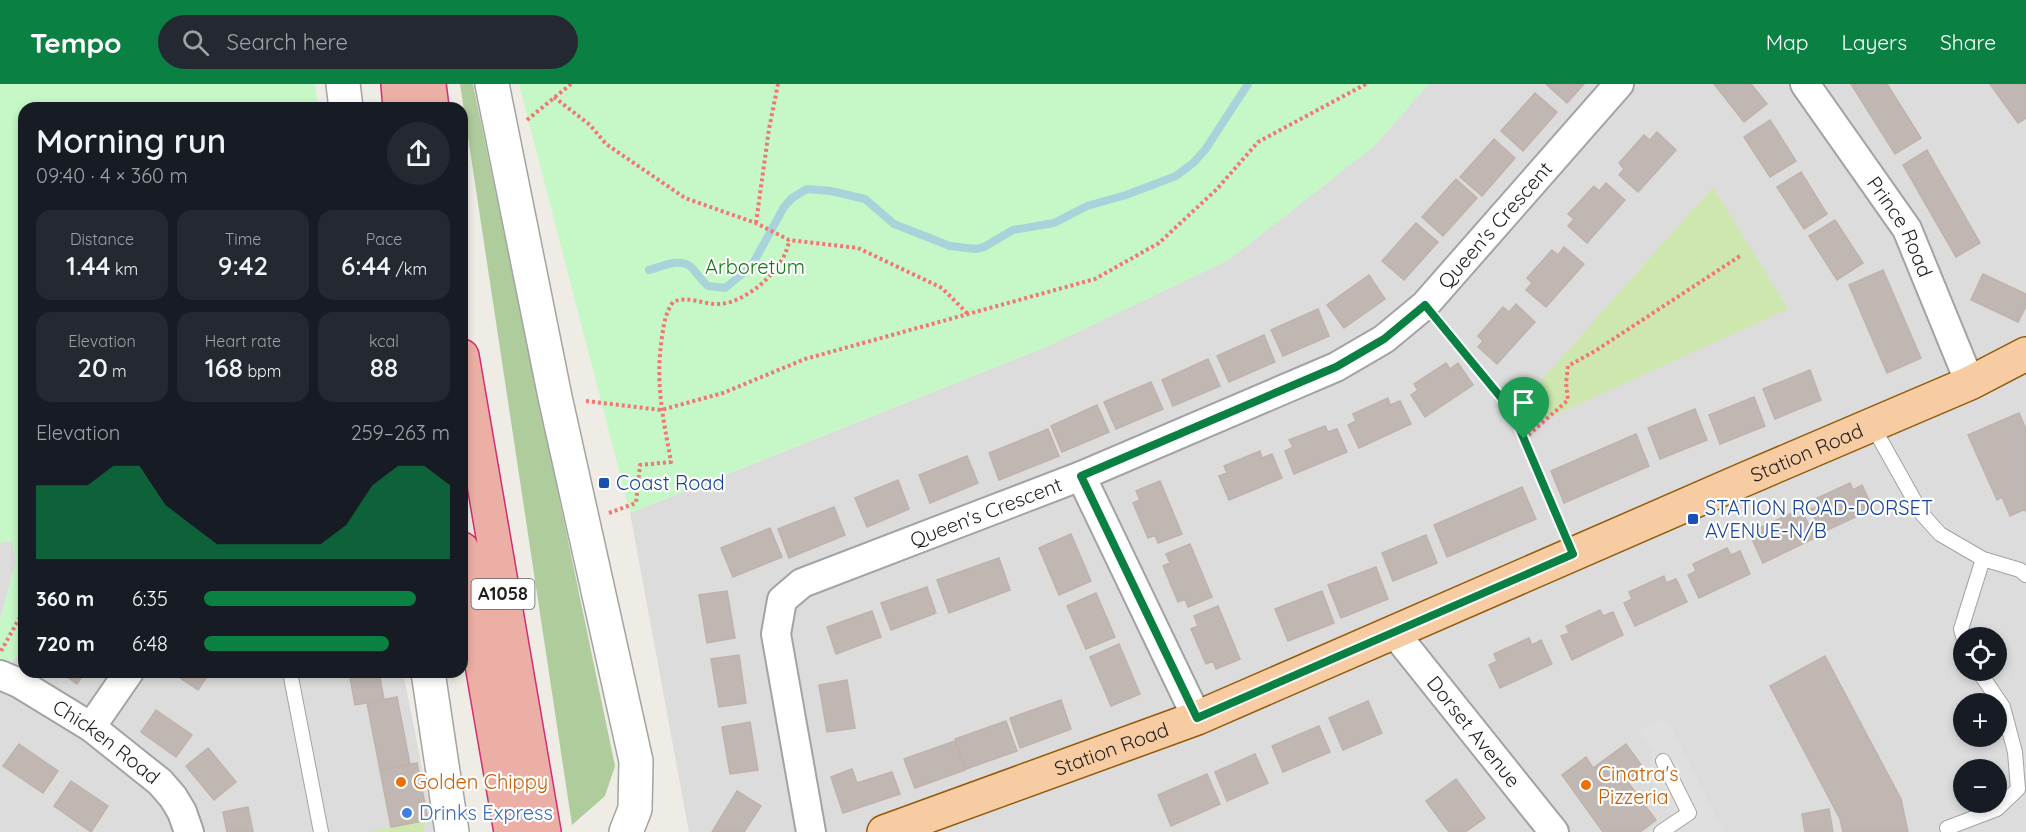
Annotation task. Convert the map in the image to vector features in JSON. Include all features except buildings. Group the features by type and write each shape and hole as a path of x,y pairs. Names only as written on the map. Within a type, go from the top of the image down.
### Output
{"highway":[{"path":"398,84 400,102"},
{"path":"429,84 431,102"},
{"name":"A1058","path":"468,391 544,832"},
{"name":"A1058","path":"468,584 511,832"}],"main road":[{"name":"Station Road","path":"884,832 1197,718 1393,631 1971,383 2026,354"}],"street":[{"path":"343,84 345,102"},
{"path":"492,84 555,397 636,761 635,809 626,832"},
{"name":"Queen's Crescent","path":"811,832 776,634 782,600 802,583 1081,476 1336,367 1384,339 1425,305 1619,84"},
{"name":"Prince Road","path":"1805,84 1907,229 1971,383"},
{"path":"1081,476 1197,718"},
{"name":"Dorset Avenue","path":"1393,631 1554,832"},
{"name":"Chicken Road","path":"0,675 19,683 91,727 160,782 182,812 189,832"},
{"path":"91,727 125,678"},
{"path":"429,678 452,832"}],"lane":[{"path":"1872,425 1922,514 1940,534 1983,559 2020,570 2026,575"},
{"path":"1961,627 1983,559"},
{"path":"291,678 321,832"},
{"path":"1947,828 1996,809 2018,789 2015,752 2003,706 1986,681"},
{"path":"1661,832 1689,813 1663,760"}],"path":[{"path":"503,141 571,84"},
{"path":"756,223 769,129 778,84"},
{"path":"555,397 661,410 723,393 805,359 1095,279 1159,243 1216,189 1258,142 1366,84"},
{"path":"554,97 590,125 606,144 685,198 756,223 789,240 858,248 942,288 969,314"},
{"path":"582,521 636,503 640,465 671,462 661,410 658,368 665,318 673,302 686,300 720,304 739,299 770,275 785,258 789,240"},
{"path":"1524,439 1568,400 1566,383 1568,366 1595,351 1740,256"},
{"path":"1425,305 1512,411 1573,554"},
{"path":"0,652 18,620"}],"shaded area":[{"path":"1429,84 2026,84 2026,832 689,832 630,513 1051,345 1372,148"},
{"path":"12,540 16,562 0,620 0,543"},
{"path":"18,654 18,678 404,678 434,829 432,832 0,832 0,659 12,662"},
{"path":"1666,718 1722,830 1720,832 1645,832 1671,815 1647,774 1653,751 1639,731"}],"green space":[{"path":"0,84 315,84 317,102 18,102 18,654 12,662 0,659 0,620 16,562 12,541 0,543"},
{"path":"460,84 473,84 615,766 605,796 572,825 468,137 468,102 463,102"},
{"name":"Arboretum","path":"519,84 1429,84 1372,148 1229,260 1051,345 630,513"},
{"path":"1713,187 1788,309 1533,425 1522,402"},
{"path":"428,820 422,832 367,832"}],"waterway":[{"path":"649,270 676,263 687,264 708,286 725,288 751,267 784,207 792,198 807,189 831,191 865,199 894,224 950,246 976,249 984,247 1013,230 1054,223 1087,206 1126,195 1176,176 1205,150 1248,84"}],"place":[{"name":"Coast Road","path":"604,483"},
{"name":"STATION ROAD-DORSET AVENUE-N/B","path":"1693,519"},
{"name":"Golden Chippy","path":"401,782"},
{"name":"Cinatra's Pizzeria","path":"1586,785"},
{"name":"Drinks Express","path":"407,813"}],"route":[{"path":"1425,305 1512,411 1524,439 1573,554 1197,718 1081,476 1336,367 1384,339 1425,305"}]}
